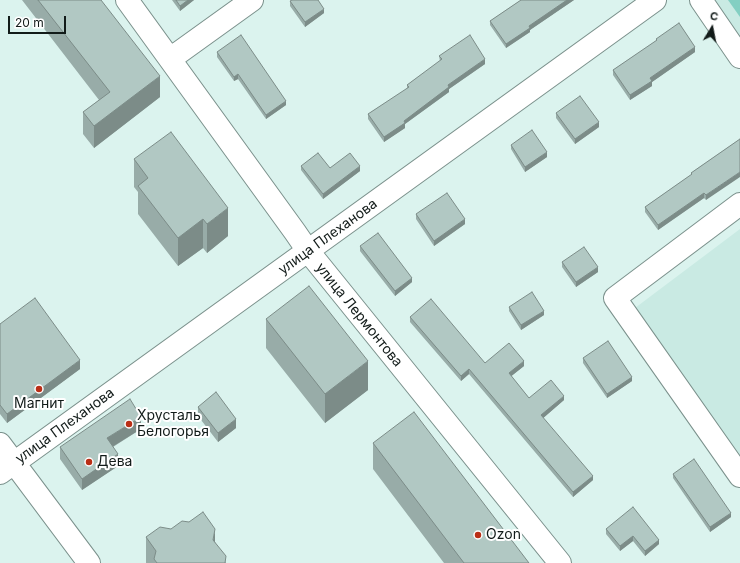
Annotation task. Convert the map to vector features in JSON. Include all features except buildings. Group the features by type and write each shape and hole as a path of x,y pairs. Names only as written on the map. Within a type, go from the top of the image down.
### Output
{"street":[{"name":"улица Лермонтова","path":"127,0 308,252 560,563"},
{"path":"170,59 252,0"},
{"name":"улица Плеханова","path":"7,468 656,0"},
{"path":"701,0 740,57"},
{"path":"740,204 615,298 740,476"},
{"path":"0,444 7,468 89,563"}],"shaded area":[{"path":"713,0 740,0 740,39"},
{"path":"740,229 740,466 631,311"}],"green space":[{"path":"728,0 740,0 740,17"}],"place":[{"name":"Магнит","path":"39,389"},
{"name":"Хрусталь Белогорья","path":"129,424"},
{"name":"Дева","path":"89,462"},
{"name":"Ozon","path":"478,535"}]}
